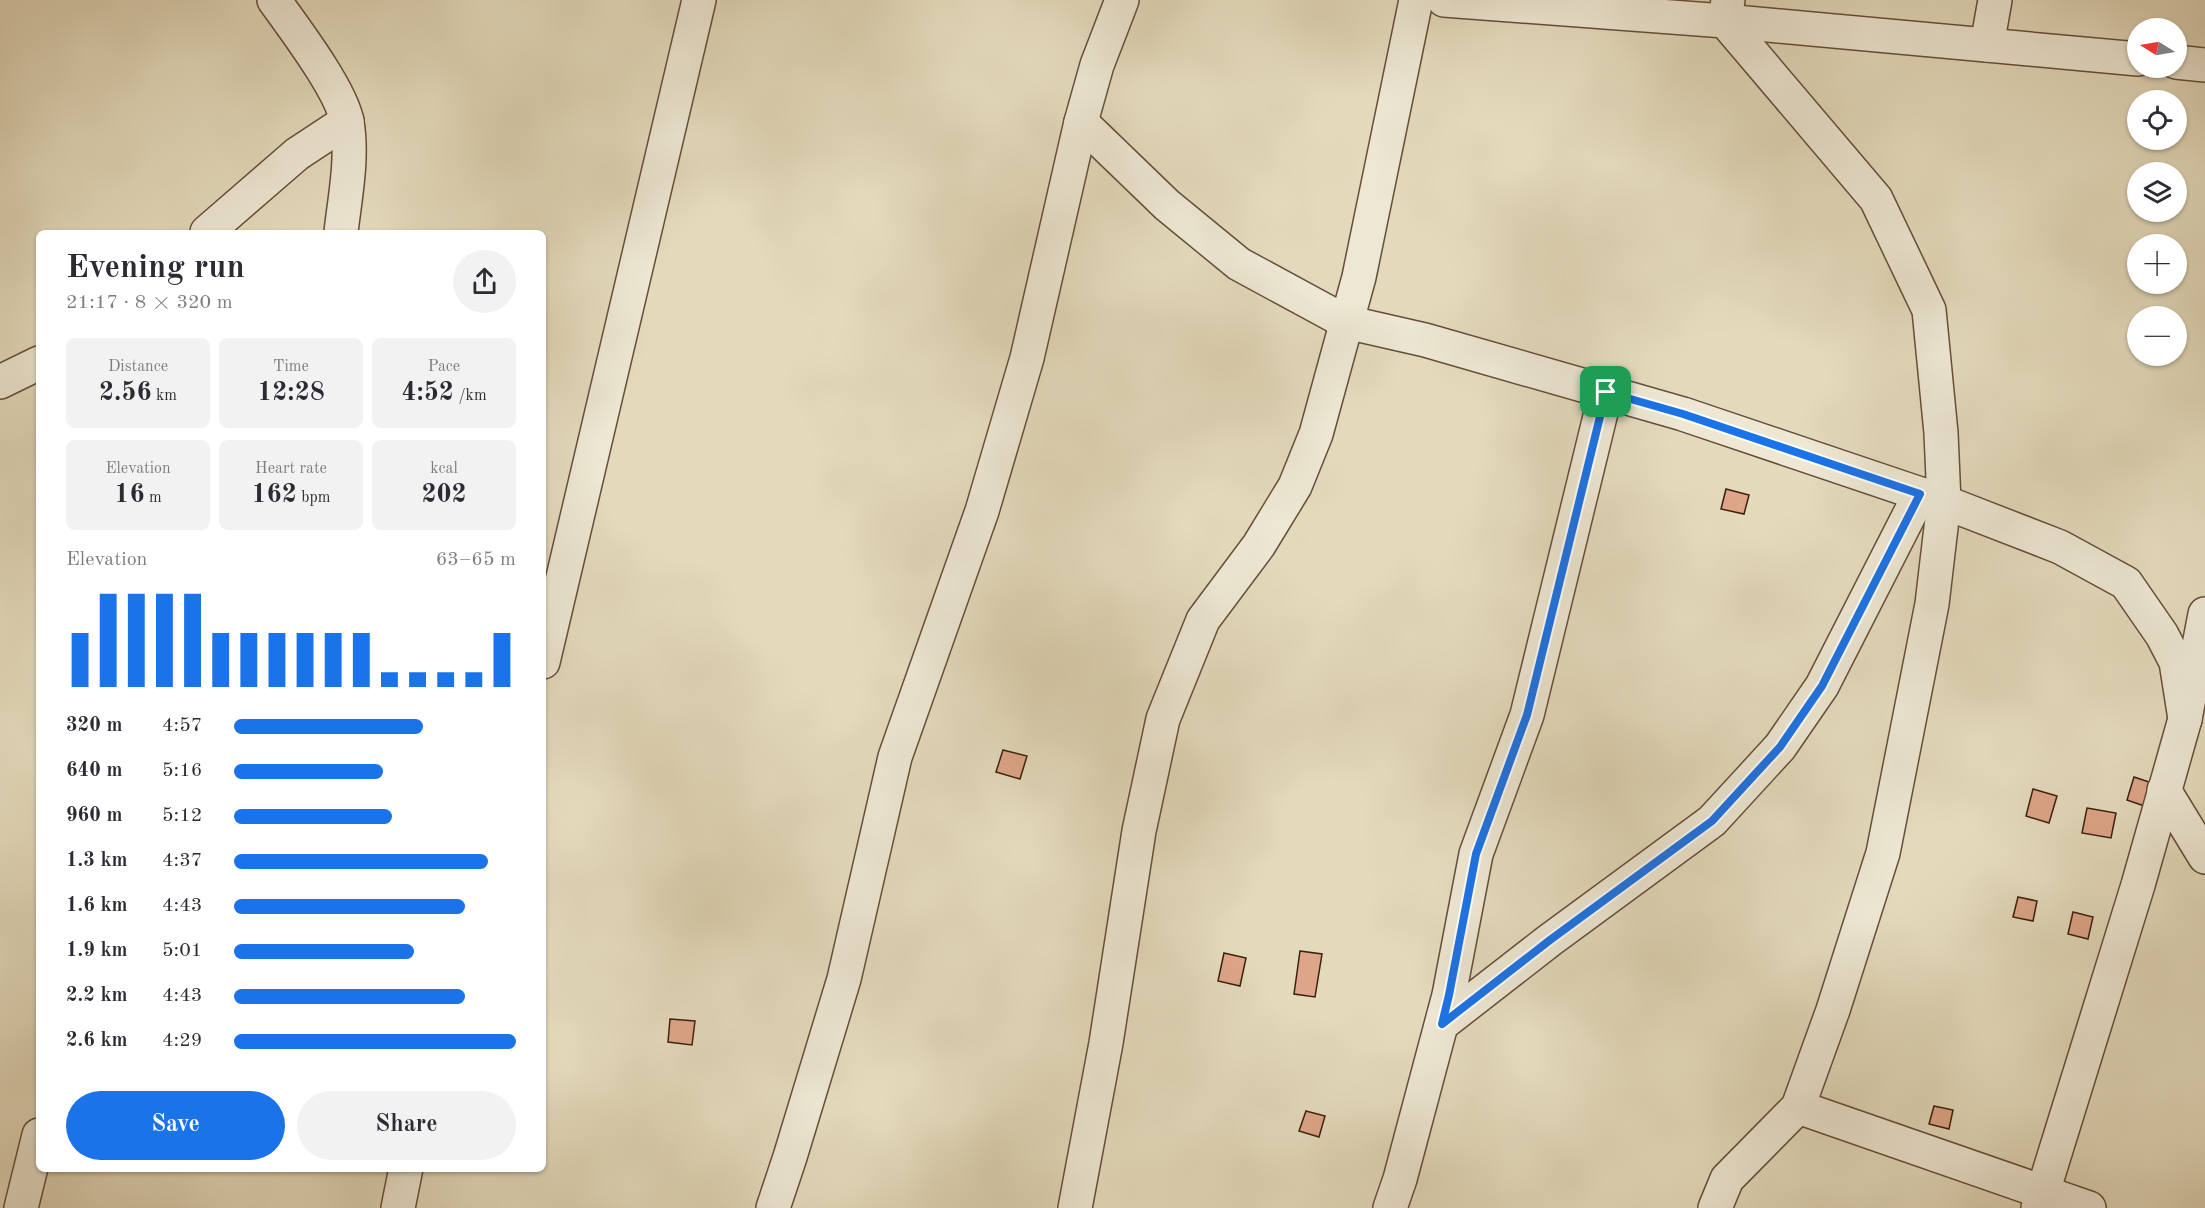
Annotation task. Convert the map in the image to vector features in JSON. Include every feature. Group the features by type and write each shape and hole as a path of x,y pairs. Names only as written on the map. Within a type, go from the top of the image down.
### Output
{"street":[{"path":"274,0 333,89 347,121 349,164 341,230"},
{"path":"546,650 699,0"},
{"path":"773,1208 844,979 895,757 982,512 1027,358 1081,122 1097,65 1122,0"},
{"path":"1075,1208 1106,1043 1139,831 1163,719 1203,620 1259,545 1295,486 1316,434 1359,277 1416,0"},
{"path":"1444,0 1726,11 1987,45 2127,58"},
{"path":"1987,45 1995,0"},
{"path":"1715,1208 1727,1179 1798,1107 1833,1010 1883,853 1932,604 1932,498 1941,433 1929,310 1876,200 1726,11"},
{"path":"2187,63 2205,65"},
{"path":"209,230 297,153 347,121"},
{"path":"1081,122 1167,205 1239,264 1346,322 1425,339 1683,414 1932,498 2060,547 2126,583 2162,635 2176,662 2185,718"},
{"path":"0,382 36,364"},
{"path":"1389,1208 1400,1179 1442,1024 1476,854 1527,715 1606,392"},
{"path":"1442,1024 1550,940 1712,821 1780,747 1822,686 1932,498"},
{"path":"2040,1200 2138,885 2185,718 2205,614"},
{"path":"2164,790 2205,857"},
{"path":"1798,1107 2040,1200 2089,1208"},
{"path":"21,1208 36,1148"},
{"path":"398,1208 405,1172"}],"building":[{"path":"1726,489 1749,495 1744,514 1721,509"},
{"path":"1003,750 1027,756 1020,779 996,772"},
{"path":"2134,777 2158,785 2150,808 2127,800"},
{"path":"2033,789 2057,796 2049,823 2026,816"},
{"path":"2087,808 2116,813 2111,838 2082,833"},
{"path":"2018,897 2037,901 2033,921 2013,917"},
{"path":"2073,912 2093,917 2088,939 2068,934"},
{"path":"1300,951 1322,954 1315,997 1294,994"},
{"path":"1224,953 1246,958 1240,986 1218,981"},
{"path":"670,1019 695,1021 692,1045 668,1042"},
{"path":"1934,1106 1953,1110 1949,1129 1929,1124"},
{"path":"1306,1111 1325,1116 1319,1137 1299,1131"}],"route":[{"path":"1606,392 1683,414 1920,494 1822,686 1780,747 1712,821 1550,940 1442,1024 1476,854 1527,715 1606,392"}]}
